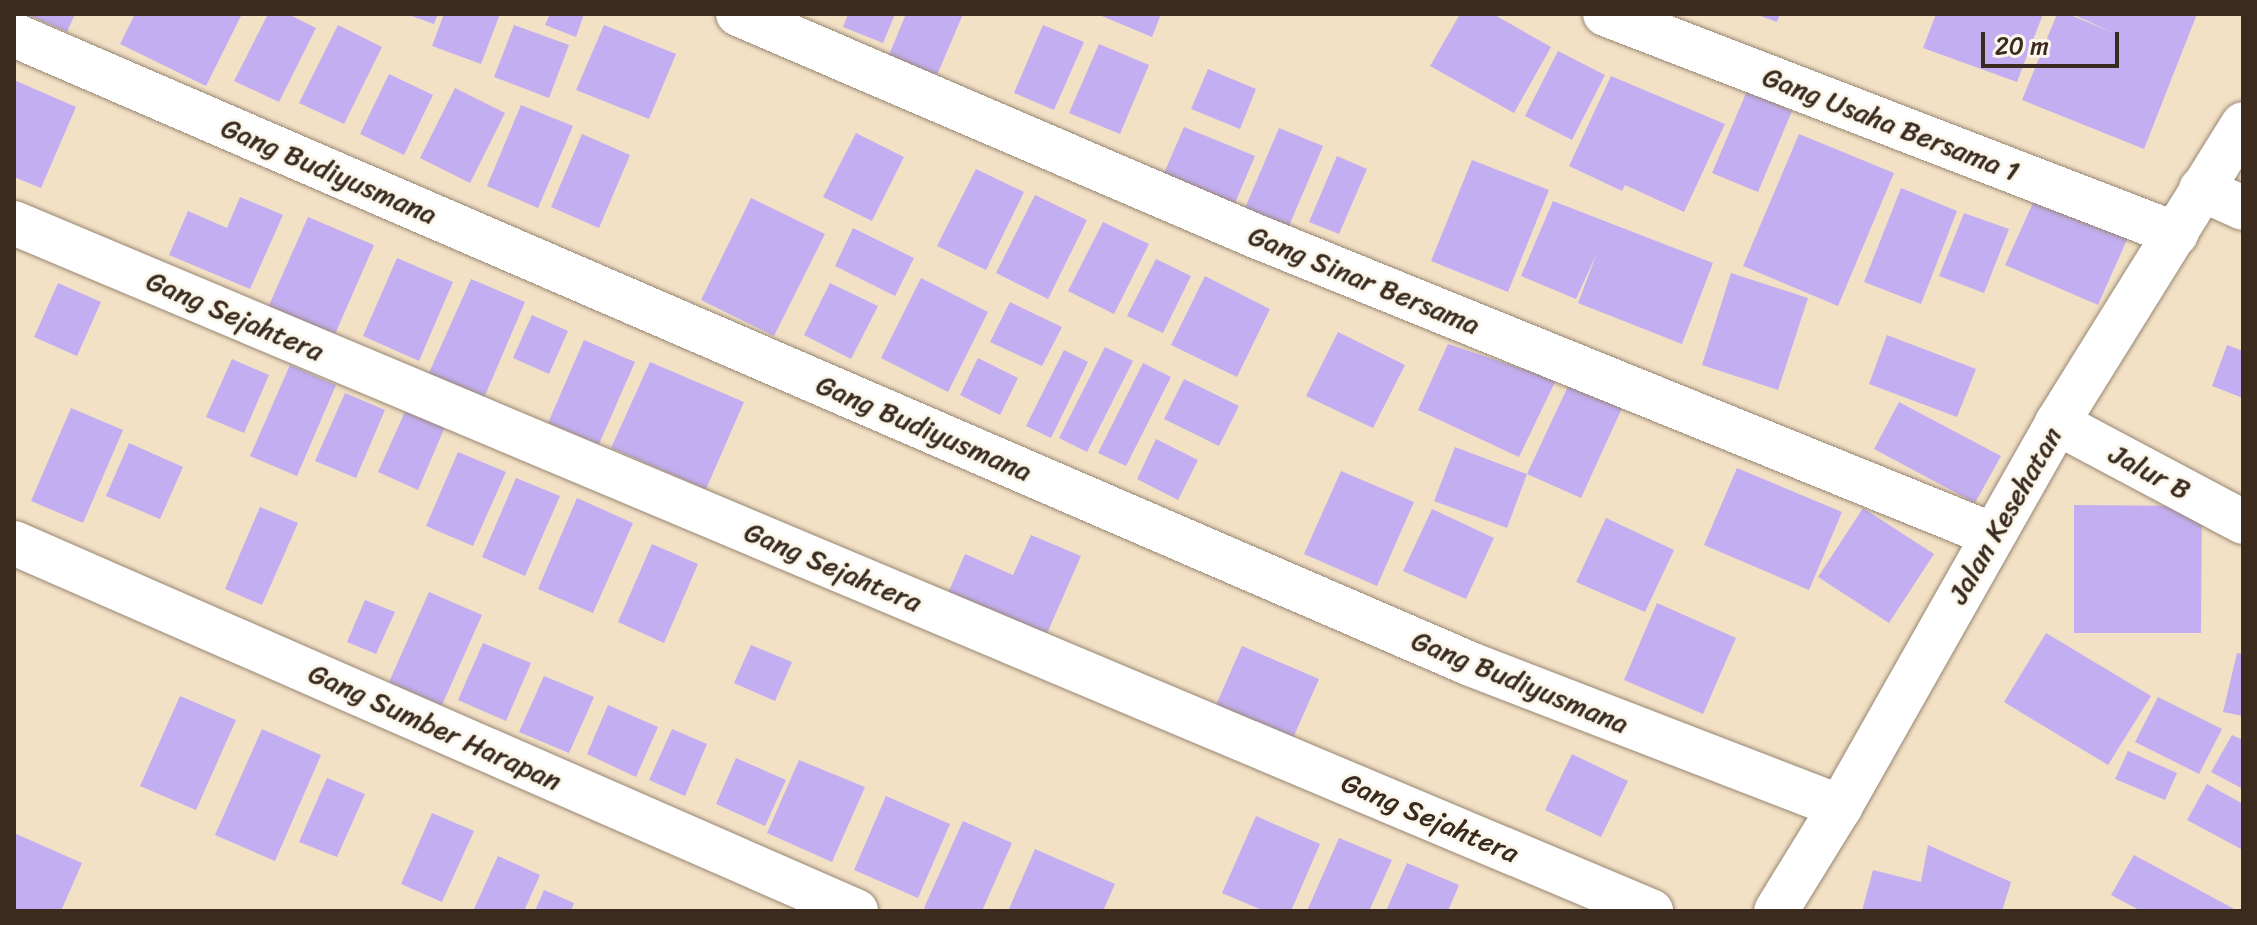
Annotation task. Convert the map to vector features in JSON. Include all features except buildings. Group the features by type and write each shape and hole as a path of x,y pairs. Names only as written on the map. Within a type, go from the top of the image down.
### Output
{"street":[{"name":"Gang Sinar Bersama","path":"738,14 1253,235 1993,535"},
{"name":"Gang Usaha Bersama 1","path":"1605,14 2176,234"},
{"name":"Gang Budiyusmana","path":"14,35 1470,664 1840,807"},
{"name":"Jalan Kesehatan","path":"1776,911 1840,807 2057,423 2243,124"},
{"path":"2201,189 2243,208"},
{"name":"Gang Sejahtera","path":"14,223 1651,911"},
{"name":"Jalur B","path":"2057,423 2243,522"},
{"name":"Gang Sumber Harapan","path":"14,543 856,911"}]}
